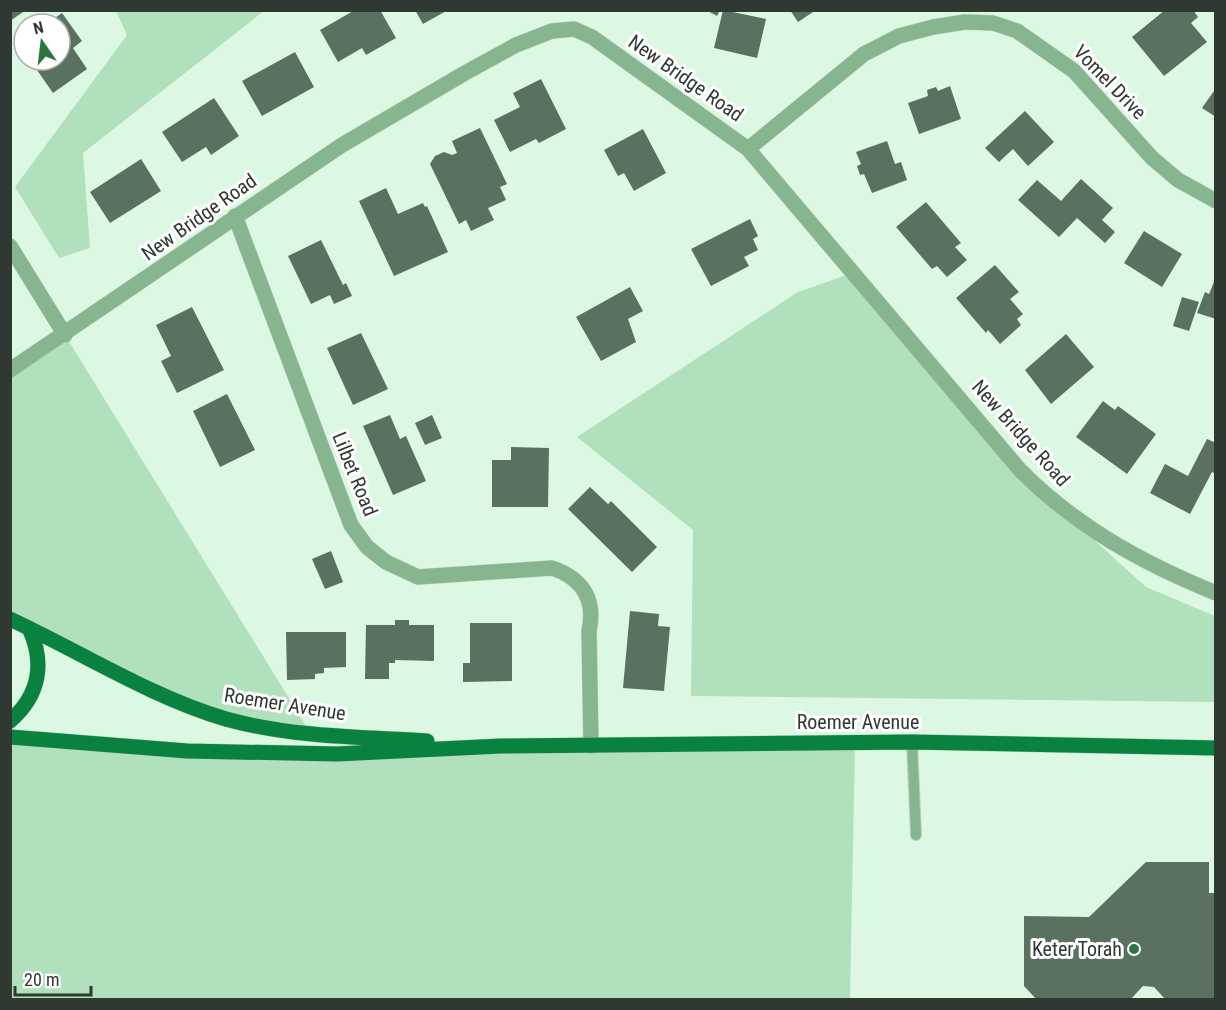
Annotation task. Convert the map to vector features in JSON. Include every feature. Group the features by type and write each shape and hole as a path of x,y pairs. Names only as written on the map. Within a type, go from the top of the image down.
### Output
{"main road":[{"name":"Roemer Avenue","path":"10,619 140,684 227,719 311,734 501,746"},
{"path":"10,721 25,706 35,690 39,668 37,645 29,628"},
{"name":"Roemer Avenue","path":"10,737 187,751 337,754 501,746 912,742 1215,748"}],"street":[{"name":"Vomel Drive","path":"748,149 873,50 899,36 933,27 994,17 1074,71 1152,158 1178,180 1215,201"},
{"name":"New Bridge Road","path":"10,370 65,335 234,216 342,145 516,45 552,31 574,28 592,37 748,149 1020,469 1049,499 1119,548 1161,571 1215,593"},
{"name":"Lilbet Road","path":"234,216 351,525 367,546 386,562 418,577 552,568 567,573 581,584 590,599 592,616 589,631 591,746"},
{"path":"10,246 65,335"}],"lane":[{"path":"912,742 916,835"}],"green space":[{"path":"116,11 264,11 83,153 90,248 59,258 15,187 127,35"},
{"path":"852,273 1049,499 1146,587 1215,616 1215,702 691,696 693,530 577,437 798,292"},
{"path":"65,335 311,734 227,719 11,619 10,371"},
{"path":"10,737 187,751 855,743 850,999 11,999"}],"building":[{"path":"10,10 26,10 12,12 10,21"},
{"path":"355,10 380,10 396,38 366,55 362,48 338,62 320,30"},
{"path":"415,10 448,10 423,24"},
{"path":"706,10 720,10 717,16"},
{"path":"723,10 766,19 757,58 714,48"},
{"path":"790,10 816,10 798,22"},
{"path":"1165,10 1193,10 1198,17 1191,23 1207,42 1164,76 1132,37"},
{"path":"72,27 82,41 73,48 87,69 53,93 38,72 72,72"},
{"path":"295,52 314,87 262,116 242,81"},
{"path":"541,79 566,129 539,143 536,139 510,152 494,120 520,107 513,93"},
{"path":"950,86 961,119 919,134 908,103 928,96 927,90 936,87 938,91"},
{"path":"1216,88 1216,117 1202,108"},
{"path":"214,98 239,136 211,155 206,147 182,162 162,132"},
{"path":"1025,111 1054,142 1028,166 1013,149 999,162 985,148"},
{"path":"480,128 507,184 500,187 506,200 488,208 494,220 471,231 466,220 459,224 430,164 435,156 444,152 452,155 457,153 452,141"},
{"path":"643,129 666,173 634,191 624,173 618,176 604,150"},
{"path":"887,141 895,164 901,162 907,180 872,193 864,174 860,175 857,166 861,164 856,152"},
{"path":"141,159 161,191 110,223 90,192"},
{"path":"1081,179 1113,208 1102,220 1115,232 1105,243 1077,218 1059,237 1018,200 1037,180 1061,201"},
{"path":"386,188 398,214 423,203 425,207 427,206 448,252 394,276 359,201"},
{"path":"926,202 961,243 955,247 967,260 947,277 937,266 932,269 896,227"},
{"path":"750,219 758,236 753,239 758,250 744,257 749,266 711,286 691,249"},
{"path":"1144,231 1182,254 1162,287 1124,263"},
{"path":"321,240 343,285 346,283 352,296 334,304 330,295 311,304 288,256"},
{"path":"995,265 1019,292 1010,299 1023,314 1017,319 1021,325 1000,344 988,330 986,333 956,298"},
{"path":"1216,277 1216,319 1197,313 1205,292 1209,294"},
{"path":"630,287 643,311 628,319 636,342 601,361 576,317"},
{"path":"1182,297 1199,302 1189,331 1173,326"},
{"path":"192,307 224,370 177,393 161,361 171,356 156,325"},
{"path":"361,333 388,389 353,405 327,348"},
{"path":"1066,334 1094,367 1051,404 1025,370"},
{"path":"227,394 255,450 220,467 193,411"},
{"path":"1103,401 1115,410 1118,406 1156,434 1127,474 1076,437"},
{"path":"390,415 400,439 406,436 426,481 393,495 363,426"},
{"path":"432,415 442,438 425,445 415,423"},
{"path":"1207,439 1216,443 1216,474 1212,472 1190,514 1150,493 1165,464 1188,476"},
{"path":"511,447 549,448 548,507 492,507 492,460 511,460"},
{"path":"590,487 608,504 611,501 657,547 632,572 568,509"},
{"path":"331,551 343,582 325,589 312,559"},
{"path":"630,611 659,614 658,626 670,627 664,691 623,688"},
{"path":"395,620 409,620 409,625 434,625 434,661 395,660 395,663 389,663 389,679 365,679 366,625 395,625"},
{"path":"470,623 512,623 512,681 463,682 463,663 470,663"},
{"path":"286,632 346,632 346,667 324,668 324,673 315,674 315,679 287,680"},
{"path":"1146,862 1209,862 1209,893 1216,893 1216,1000 1166,1000 1154,987 1143,986 1130,1000 1037,1000 1024,986 1024,916 1089,917"}],"place":[{"name":"Keter Torah","path":"1134,949"}]}
